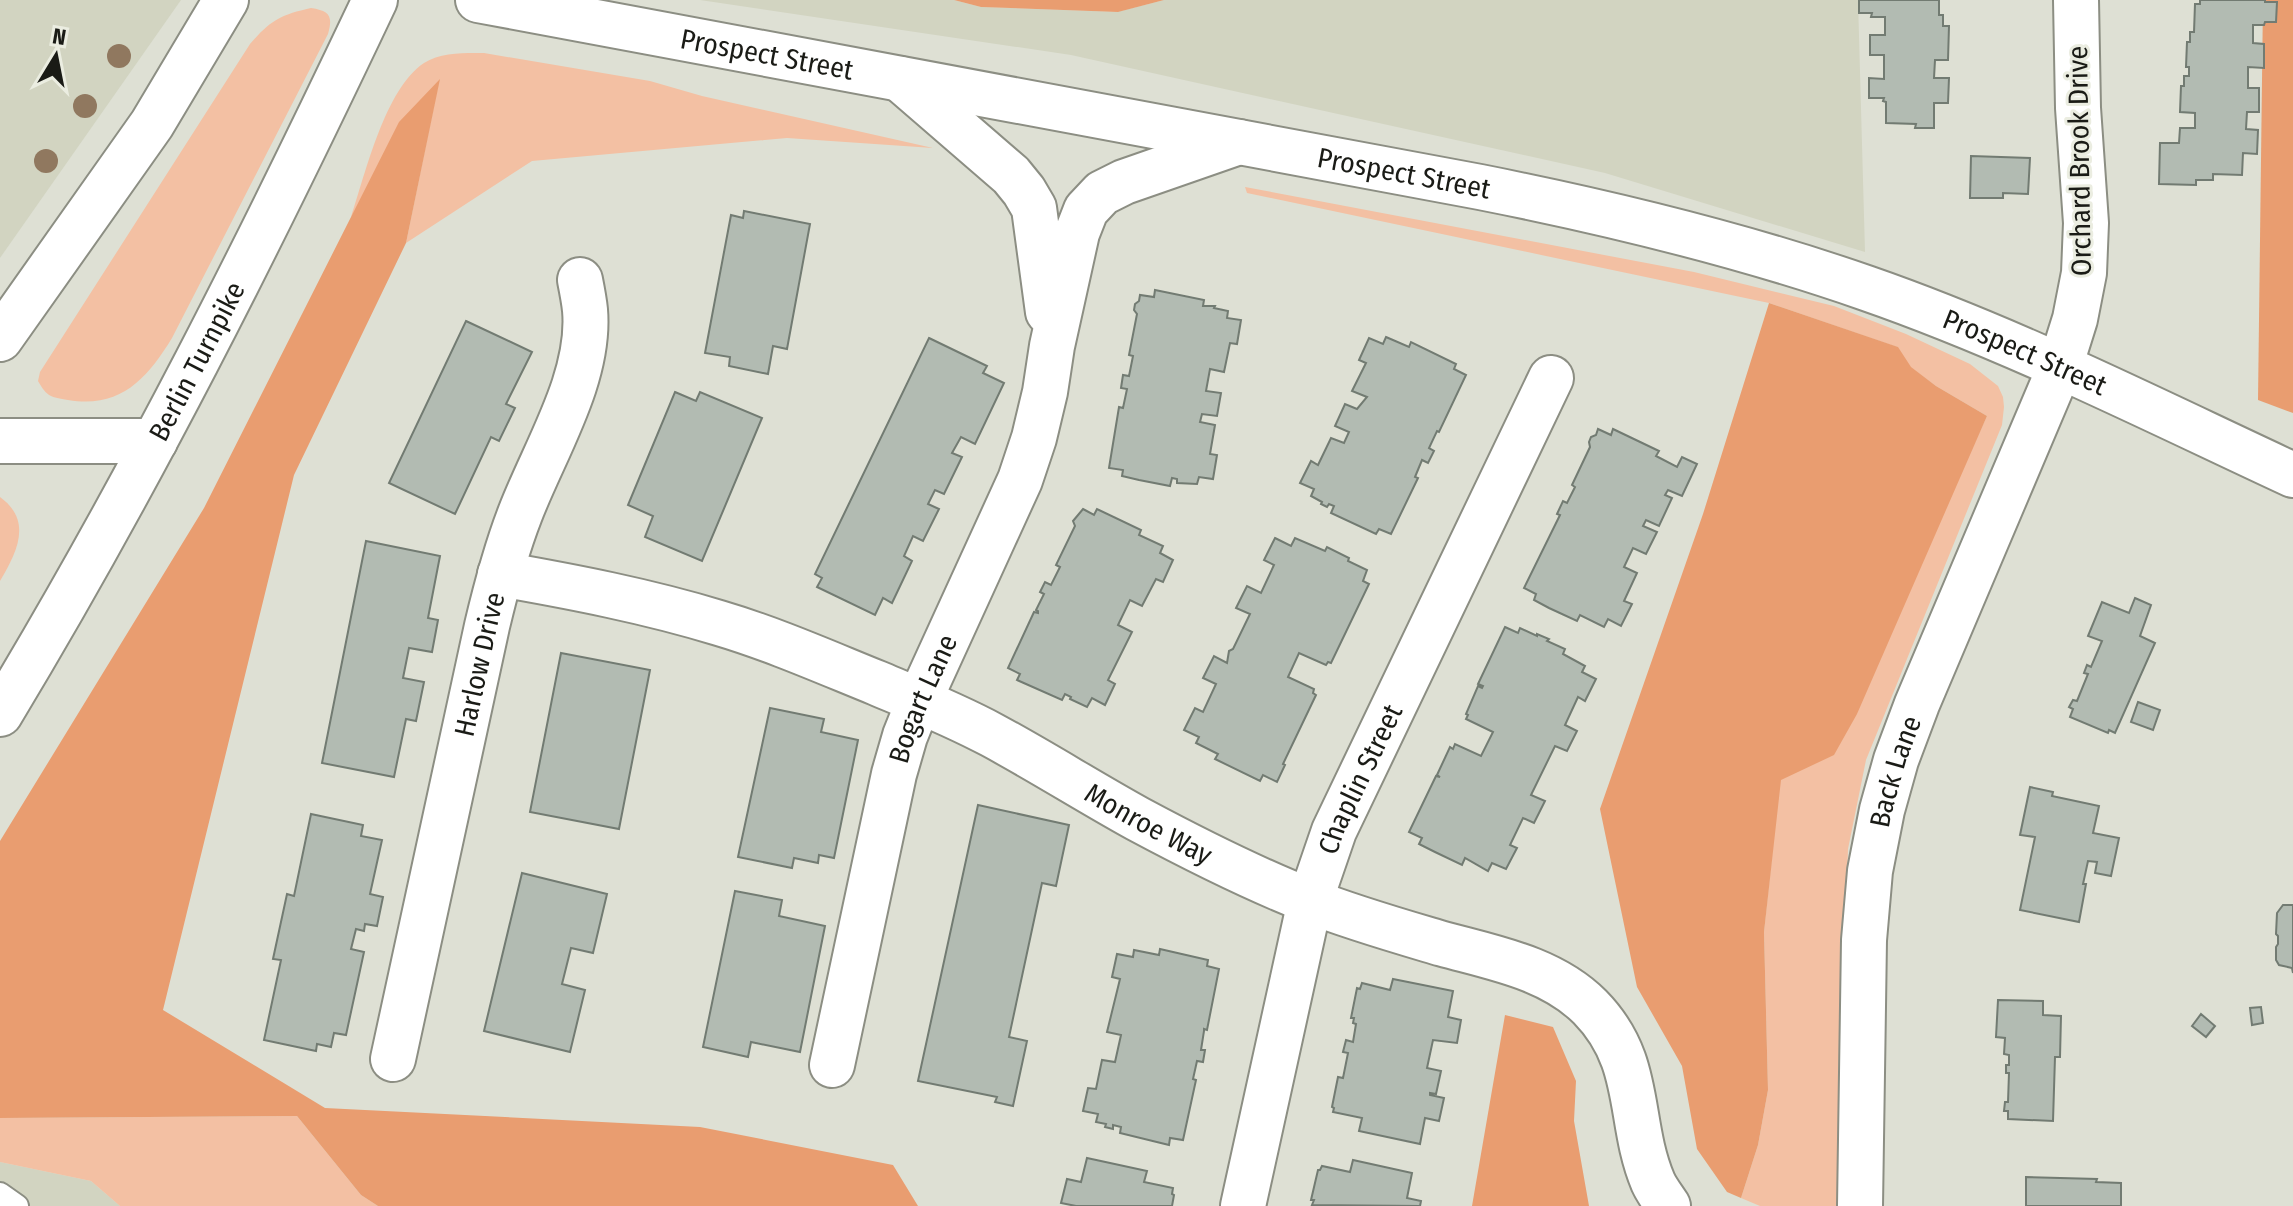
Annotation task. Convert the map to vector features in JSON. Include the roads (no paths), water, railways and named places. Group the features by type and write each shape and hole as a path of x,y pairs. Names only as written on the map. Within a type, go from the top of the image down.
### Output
{"main road":[{"path":"0,339 152,124 226,0"},
{"name":"Berlin Turnpike","path":"0,714 75,587 155,441 282,194 375,0"},
{"name":"Prospect Street","path":"478,0 1564,203 1716,242 1792,263 1939,316 2060,367 2293,475"},
{"name":"Orchard Brook Drive","path":"2060,367 2075,319 2084,273 2086,223 2078,108 2076,0"},
{"name":"Bogart Lane","path":"900,79 1011,175 1034,208 1052,346"},
{"name":"Bogart Lane","path":"832,1065 894,774 905,736 1020,480 1034,438 1077,233 1086,210 1102,193 1124,182 1239,142"},
{"name":"Harlow Drive","path":"393,1059 500,574 519,515 575,385 584,345 585,311 580,280"},
{"name":"Back Lane","path":"1860,1206 1864,940 1870,871 1882,810 1917,704 2060,367"},
{"name":"Chaplin Street","path":"1243,1206 1310,901 1334,831 1551,378"},
{"path":"0,441 155,441"},
{"name":"Monroe Way","path":"500,574 594,591 721,623 791,647 990,734 1192,847 1310,901 1374,923 1503,959 1564,986 1589,1006 1609,1030 1624,1058 1633,1087 1645,1157 1654,1186 1668,1206"}],"lane":[{"path":"0,1194 17,1206"}]}
